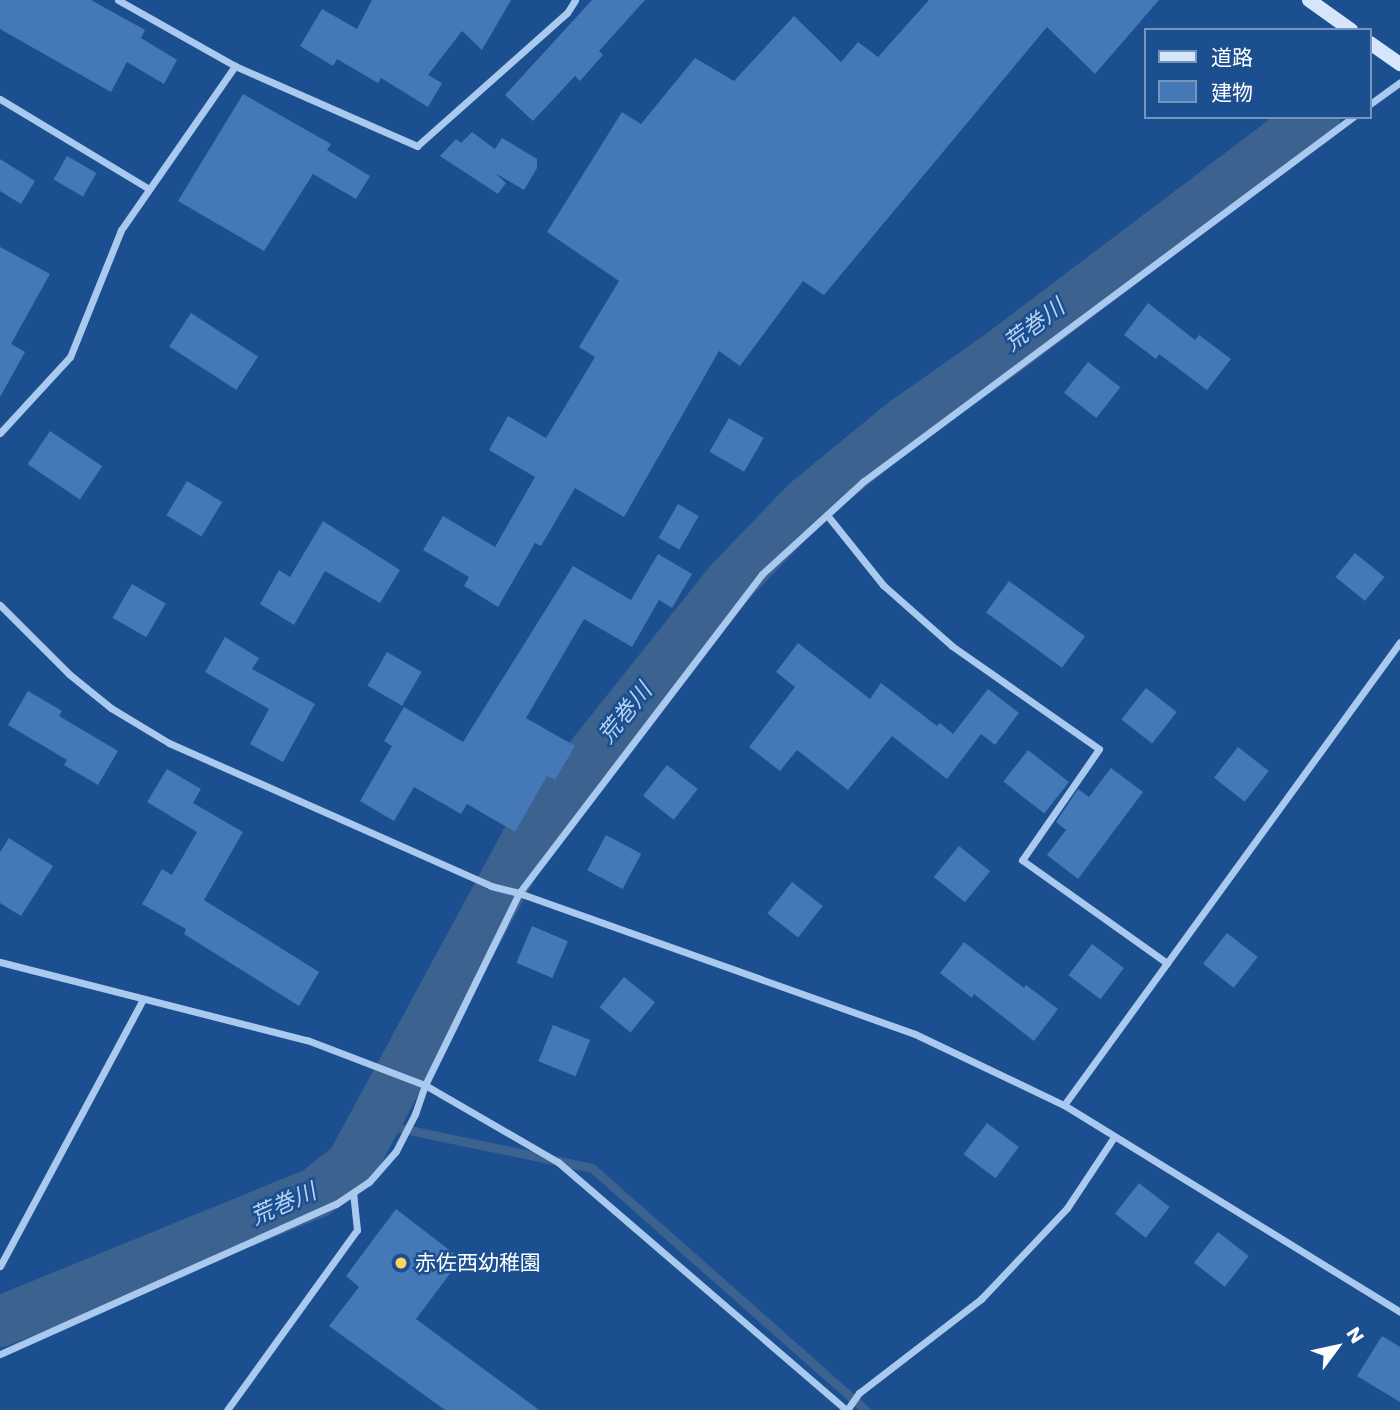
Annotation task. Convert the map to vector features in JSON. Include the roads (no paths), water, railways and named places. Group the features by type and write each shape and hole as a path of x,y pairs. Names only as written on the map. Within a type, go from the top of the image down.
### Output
{"street":[{"path":"118,0 235,66 416,146 567,13 575,0"},
{"path":"1309,0 1348,28"},
{"path":"1372,44 1400,64"},
{"path":"0,433 70,357 121,230 235,66"},
{"path":"1372,103 1400,82"},
{"path":"0,99 149,189"},
{"path":"0,1354 284,1228 369,1182 396,1151 415,1114 425,1085 519,893 762,574 864,481 1350,119"},
{"path":"827,515 883,585 952,646 1099,749 1023,860 1167,963"},
{"path":"0,605 69,674 111,708 169,743 491,886 519,893 915,1034 1064,1105 1400,1311"},
{"path":"1064,1105 1400,642"},
{"path":"0,961 307,1040 425,1085 558,1162 847,1410 859,1393 981,1299 1067,1208 1114,1137"},
{"path":"0,1266 143,999"},
{"path":"227,1410 357,1230 352,1193"}],"waterway":[{"name":"荒巻川","path":"0,1321 316,1192 351,1164 532,829 731,580 805,503 905,421 1003,352 1311,119"},
{"path":"375,1123 592,1168 866,1410"}],"place":[{"name":"赤佐西幼稚園","path":"401,1263"}]}
